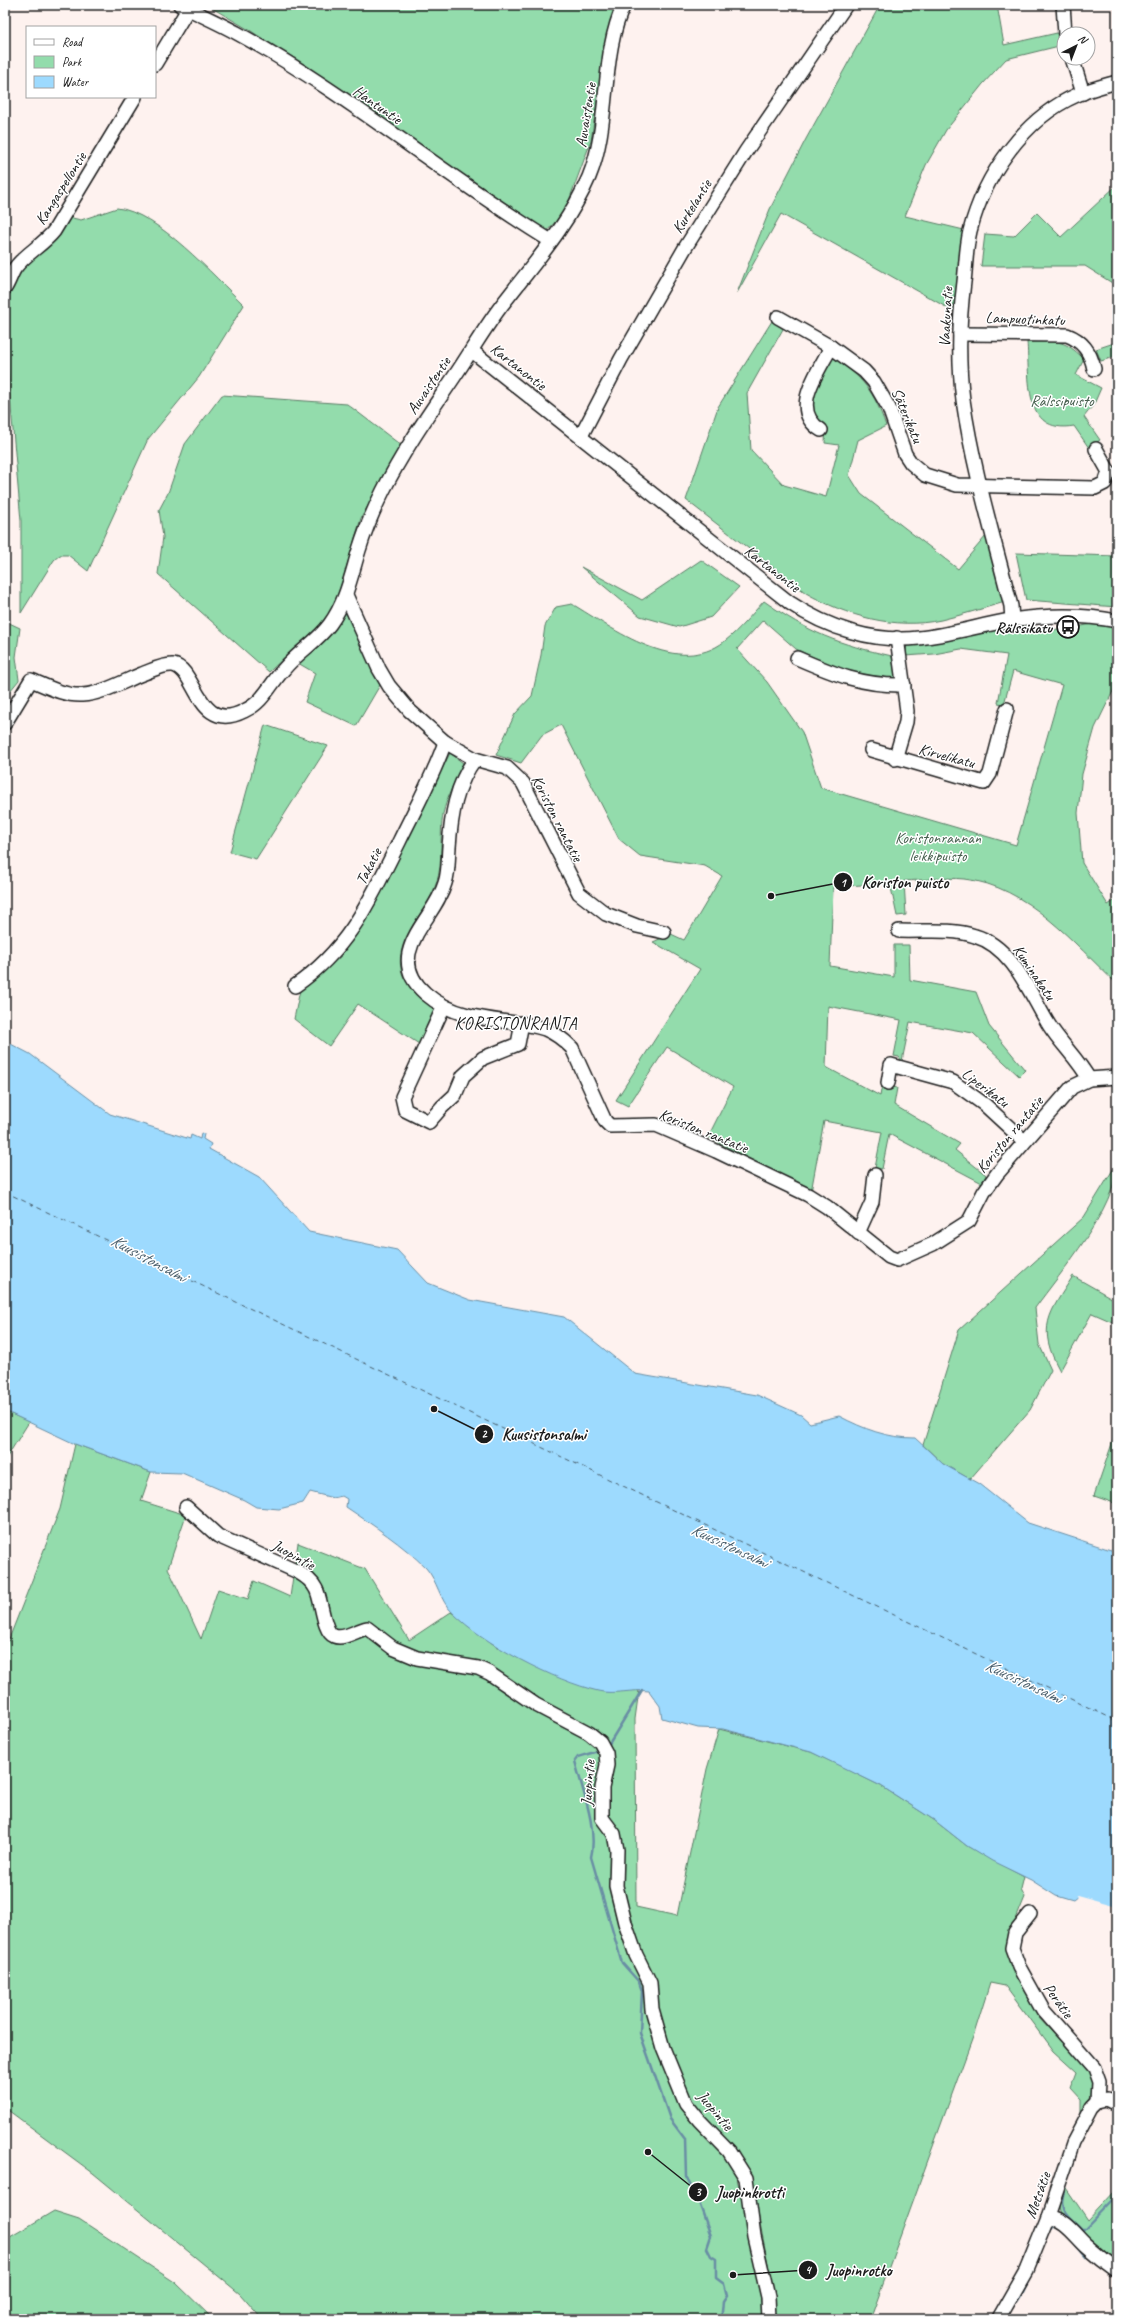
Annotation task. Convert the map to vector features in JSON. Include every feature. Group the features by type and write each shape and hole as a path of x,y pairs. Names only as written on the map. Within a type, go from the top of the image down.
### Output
{"street":[{"name":"Auvaistentie","path":"5,723 31,680 57,690 81,696 94,693 159,667 173,665 183,671 203,705 216,713 230,716 243,712 255,705 268,692 278,675 291,660 318,639 329,625 346,595 360,547 382,492 406,449 503,303 551,241 575,205 589,176 599,146 612,49 624,5"},
{"name":"Kurkelantie","path":"581,436 621,359 685,248 746,151 846,5"},
{"path":"1065,6 1065,26"},
{"name":"Hantuntie","path":"184,7 237,33 320,85 499,208 551,241"},
{"path":"156,62 184,7"},
{"path":"1075,66 1083,93"},
{"name":"Vaakunatie","path":"1012,620 1011,606 981,486 963,400 960,311 970,232 988,186 1008,152 1028,130 1055,108 1083,93 1117,82"},
{"name":"Kangaspellontie","path":"5,288 14,269 22,259 45,243 54,231 134,98"},
{"name":"Säterikatu","path":"778,317 832,347 864,371 874,382 889,408 900,445 918,470 925,475 944,482 981,486"},
{"name":"Lampuotinkatu","path":"960,334 1067,335 1080,342 1086,348 1090,355 1094,369"},
{"path":"821,430 813,426 809,419 805,404 810,388 832,347"},
{"name":"Kartanontie","path":"472,351 685,520 807,614 848,631 897,638 941,635 1012,620 1067,617 1117,620"},
{"path":"981,486 1095,488 1105,483 1109,472 1096,449"},
{"path":"346,595 379,669 389,686 427,728 445,742 475,759"},
{"name":"Kirvelikatu","path":"895,759 906,722 907,711 897,638"},
{"path":"797,658 841,677 868,683 904,685"},
{"name":"Kirvelikatu","path":"871,750 895,759 984,782 990,774 1008,710"},
{"name":"Takatie","path":"295,986 314,972 353,929 432,776 445,742"},
{"name":"Koriston rantatie","path":"664,932 621,920 606,914 586,900 568,874 523,783 507,768 475,759 458,794 452,815 445,883 413,942 409,953 409,972 421,989 444,1006 468,1015 522,1023 546,1029 564,1041 572,1048 605,1121 610,1126 656,1125 695,1142 808,1195 827,1207 889,1257 897,1260 933,1244 969,1221 989,1184 1065,1093 1078,1083 1089,1079 1117,1077"},
{"name":"Kuminakatu","path":"899,933 954,932 975,936 995,946 1013,966 1054,1032 1089,1079"},
{"path":"444,1006 402,1097 405,1110 429,1122 455,1095 463,1076 483,1058 518,1044 522,1023"},
{"name":"Liperikatu","path":"888,1083 891,1065 953,1082 985,1105 1024,1141"},
{"path":"858,1233 872,1202 875,1176"},
{"name":"Juopintie","path":"186,1507 218,1536 298,1572 309,1579 320,1598 327,1631 335,1637 343,1637 367,1628 393,1648 417,1658 478,1668 536,1705 589,1733 600,1742 606,1753 607,1765 602,1788 602,1818 614,1834 617,1850 616,1886 625,1923 636,1955 650,1983 652,2009 663,2048 686,2104 699,2120 729,2151 746,2178 754,2236 768,2297 769,2319"},
{"name":"Perätie","path":"1030,1914 1015,1933 1012,1948 1019,1967 1043,2010 1094,2068 1099,2082 1098,2101"},
{"path":"1098,2101 1106,2099 1117,2104"},
{"name":"Metsätie","path":"998,2319 1026,2270 1048,2216 1073,2143 1092,2107 1098,2101"},
{"path":"1048,2216 1058,2218 1069,2226 1096,2254 1117,2270"}],"green space":[{"path":"207,5 617,5 603,61 591,141 565,211 547,231 251,31"},
{"path":"880,5 997,5 1004,45 1056,33 1056,47 1006,59 983,84 946,130 926,165 905,216 964,230 953,311 781,214 737,293 770,209 806,139"},
{"path":"1117,185 1117,286 1085,266 981,266 985,234 1014,236 1037,213 1061,237"},
{"path":"117,208 133,212 150,221 167,233 184,247 244,305 199,377 148,439 88,571 68,555 60,555 54,560 21,613 21,521 5,339 5,277 68,217 81,220"},
{"path":"772,321 783,329 747,393 751,450 784,485 826,497 839,445 825,443 826,424 814,416 813,400 817,385 833,357 860,379 866,386 877,403 886,426 858,440 849,475 861,494 958,569 986,536 1005,602 949,618 924,623 889,622 854,614 821,601 806,593 686,500 718,407"},
{"name":"Rälssipuisto","path":"1027,342 1058,342 1070,347 1084,359 1076,375 1101,388 1094,404 1084,417 1100,440 1089,448 1074,426 1057,426 1045,422 1037,413 1029,386"},
{"path":"1117,342 1117,356 1101,361 1096,349"},
{"path":"222,395 347,404 402,446 361,518 338,596 380,685 356,726 305,702 315,673 286,656 269,672 158,574 163,537 159,510 168,493 185,444"},
{"path":"1016,553 1117,556 1117,607 1026,600"},
{"path":"701,560 739,587 711,617 679,627 640,616 581,567 642,600"},
{"name":"Koristonrannan leikkipuisto","path":"764,601 795,621 825,636 856,647 892,656 896,681 845,672 796,649 763,620 737,649 767,682 802,732 821,788 1016,845 1062,685 1013,671 1004,704 998,703 1007,655 961,649 934,654 905,656 907,645 1025,625 1044,628 1068,629 1098,623 1112,625 1117,628 1117,683 1095,728 1082,774 1078,813 1082,863 1108,905 1117,899 1117,984 1066,935 1029,904 1009,893 987,884 956,878 904,881 906,915 897,916 890,883 833,887 830,966 894,977 894,945 909,945 910,980 976,992 989,1026 1025,1070 1019,1076 973,1033 910,1022 902,1061 899,1057 894,1056 901,1020 828,1006 826,1067 880,1096 882,1085 897,1088 894,1105 960,1144 955,1150 986,1175 982,1183 889,1134 882,1169 875,1168 882,1132 824,1121 811,1192 708,1137 733,1087 667,1047 628,1106 616,1100 700,969 653,942 671,934 684,940 722,876 705,866 640,856 619,839 561,725 542,735 521,763 496,755 515,714 532,696 541,655 545,626 556,607 572,604 607,626 647,646 667,652 687,654 707,651 725,641"},
{"path":"5,621 20,628 16,657 19,680 5,697"},
{"path":"265,725 328,746 256,859 230,852"},
{"path":"450,753 463,763 449,794 443,814 441,831 441,858 438,876 432,894 407,935 400,957 401,969 406,981 420,994 436,1005 419,1044 358,1004 329,1046 294,1019 300,990 341,956 373,907"},
{"path":"1117,1163 1115,1180 1098,1219 1072,1258 1035,1308 1039,1344 1051,1370 1030,1410 970,1479 943,1464 923,1445 959,1330 1084,1217"},
{"path":"1073,1276 1117,1301 1117,1324 1092,1313 1060,1371 1049,1343 1047,1332 1048,1321 1057,1301"},
{"path":"5,1411 29,1422 5,1460"},
{"path":"1117,1429 1117,1504 1094,1496"},
{"path":"75,1444 151,1472 141,1501 186,1515 168,1568 201,1639 218,1589 248,1599 254,1581 290,1597 298,1543 365,1569 409,1640 451,1612 497,1647 639,1690 635,1719 636,1907 677,1916 707,1769 719,1729 811,1752 841,1766 881,1786 934,1820 967,1846 1024,1877 1021,1889 1025,1897 1010,1934 1016,1973 1039,2018 1089,2072 1092,2084 1091,2095 1081,2116 1081,2100 1070,2088 1076,2072 1053,2051 1005,1986 990,1983 974,2034 870,2319 776,2319 774,2294 752,2183 735,2171 760,2270 762,2319 262,2319 240,2294 93,2173 5,2108 5,1649 60,1509"},
{"path":"1064,2185 1088,2220 1117,2189 1117,2264 1064,2219 1061,2214 1059,2202 1060,2194"},
{"path":"54,2211 79,2219 176,2283 213,2319 5,2319 5,2240"}],"water":[{"path":"5,1041 30,1054 110,1114 190,1139 191,1135 200,1139 201,1133 204,1134 203,1139 211,1144 209,1149 259,1177 309,1232 397,1250 428,1283 470,1300 564,1317 635,1374 757,1395 801,1415 810,1423 839,1416 876,1432 905,1438 915,1438 943,1464 979,1484 1028,1523 1117,1552 1117,1907 1078,1897 1073,1901 1056,1896 1031,1880 992,1861 967,1846 934,1820 881,1786 811,1752 723,1729 698,1728 662,1718 660,1706 649,1691 598,1691 561,1679 520,1660 465,1624 444,1602 433,1578 426,1568 398,1543 346,1507 347,1499 342,1496 333,1498 310,1492 303,1503 279,1509 256,1507 244,1500 182,1473 151,1472 75,1444 5,1411"}],"pier":[{"path":"1077,1895 1117,1906 1117,1909 1076,1900"}],"waterway":[{"path":"607,1747 642,1690"},
{"path":"598,1751 578,1757 575,1761 591,1822 593,1846 591,1857 622,1963 639,1982 642,1991 640,2033 670,2119 685,2139 686,2176 697,2197 711,2236 707,2248 711,2256 716,2259 716,2278 724,2284 727,2296 723,2302 721,2319"},
{"path":"1065,2188 1062,2203 1063,2208 1068,2217 1083,2231 1112,2201 1117,2190"},
{"path":"1048,2231 1053,2225 1059,2227"},
{"path":"1076,2244 1086,2256"},
{"path":"1012,2307 1022,2292 1029,2277"}],"ferry route":[{"path":"5,1192 1117,1721"}],"place":[{"name":"Rälssikatu","path":"1068,627"},
{"name":"Koriston puisto","path":"771,896"},
{"name":"Kuusistonsalmi","path":"434,1409"},
{"name":"Juopinkrotti","path":"648,2152"},
{"name":"Juopinrotko","path":"733,2275"}],"district":[{"name":"KORISTONRANTA","path":"516,1023"}]}
